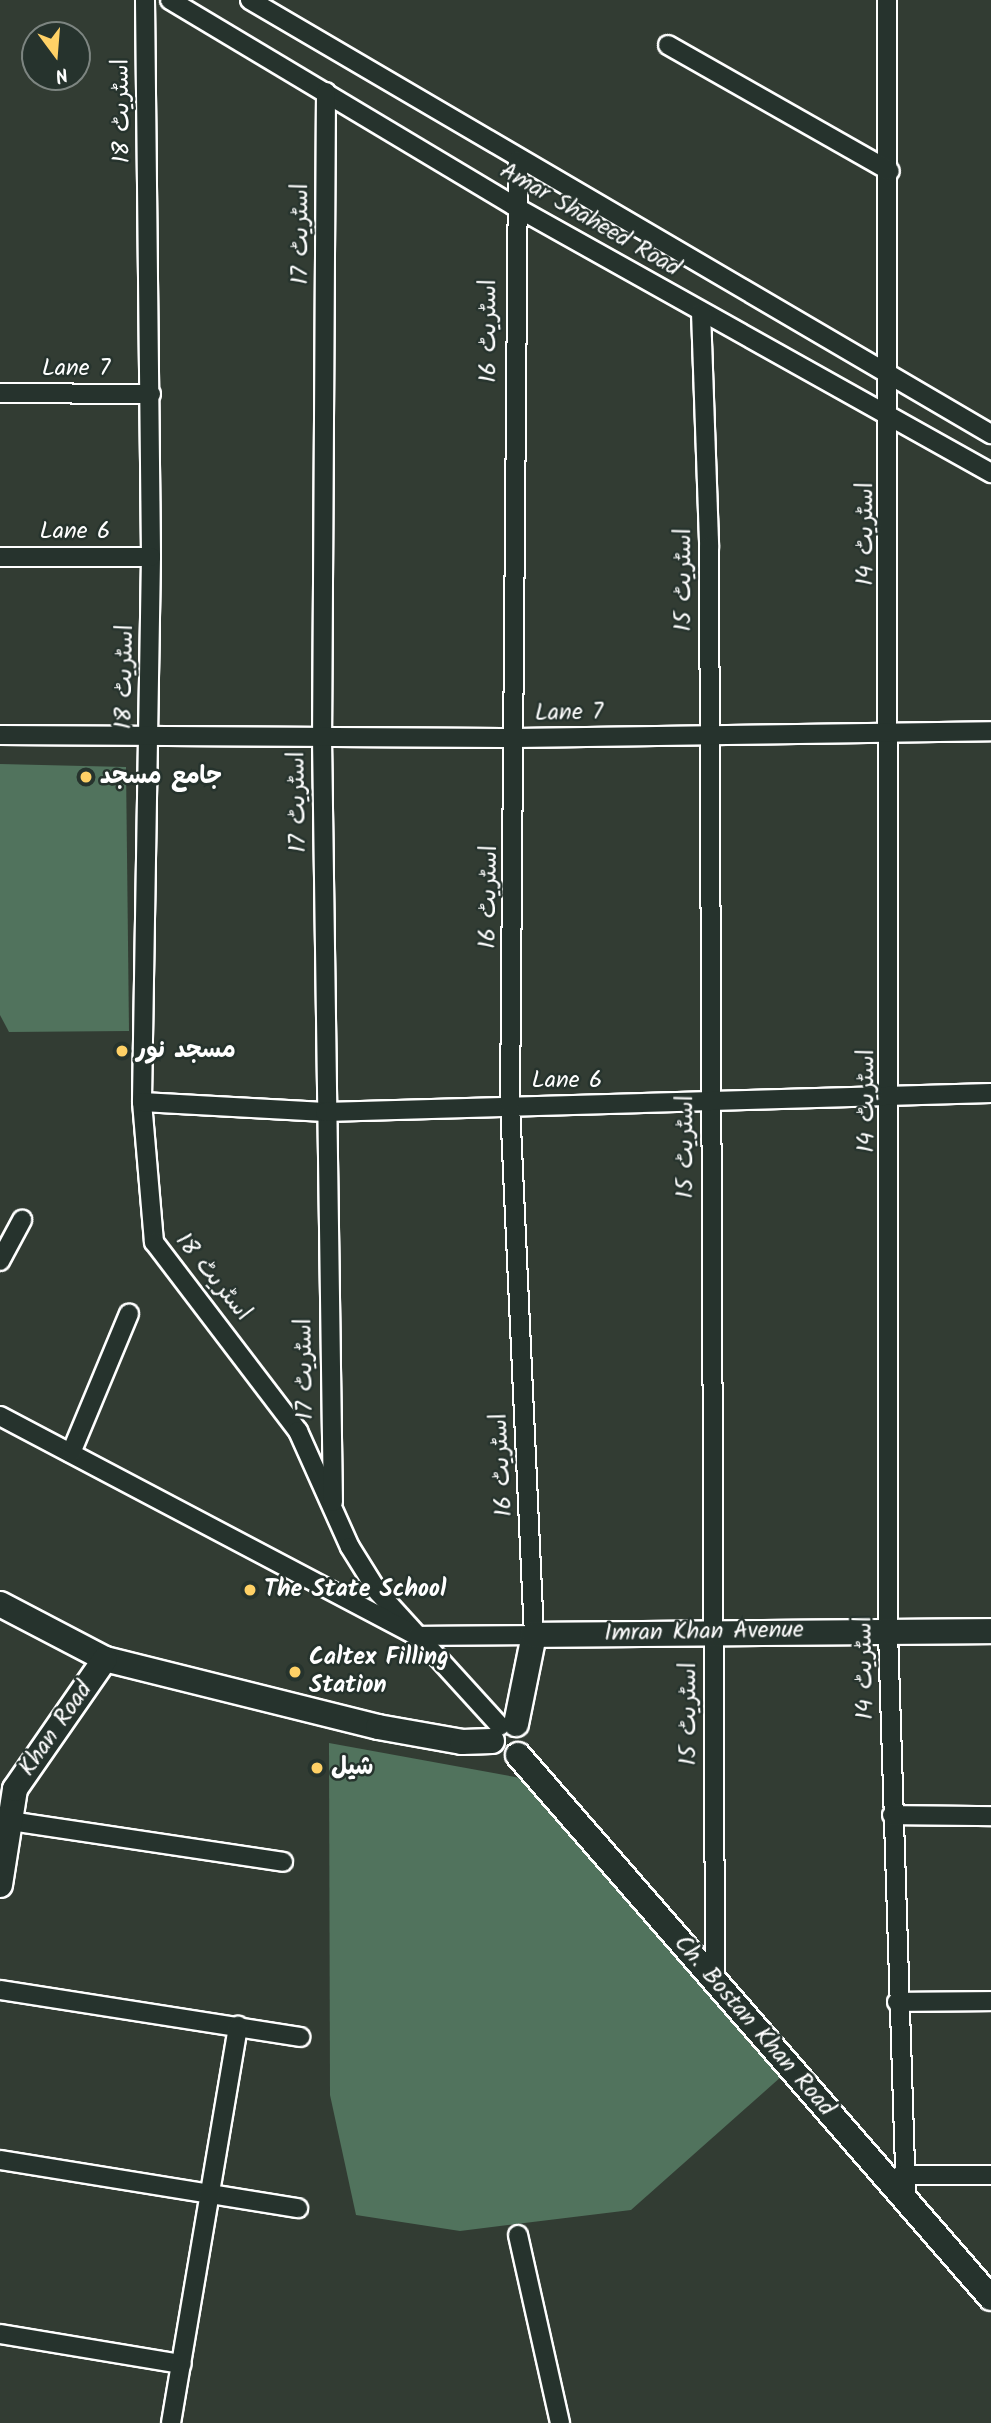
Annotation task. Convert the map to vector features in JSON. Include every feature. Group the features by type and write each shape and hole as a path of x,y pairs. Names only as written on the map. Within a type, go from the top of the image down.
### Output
{"main road":[{"path":"0,1604 105,1659 378,1727 462,1742 503,1730 534,1635"},
{"name":"Imran Khan Avenue","path":"534,1635 991,1631"},
{"name":"Khan Road","path":"0,1885 15,1789 29,1762 105,1659"},
{"name":"Ch. Bostan Khan Road","path":"503,1730 526,1736 518,1755 991,2298"}],"street":[{"name":"اسٹریٹ 18","path":"145,0 151,557 142,1102 154,1242 298,1432 333,1511 378,1592 503,1730"},
{"name":"Amar Shaheed Road","path":"170,0 514,206 991,473"},
{"name":"Amar Shaheed Road","path":"250,0 518,160 991,434"},
{"name":"اسٹریٹ 14","path":"887,0 892,379 889,418 892,1098 888,1632 901,2175 907,2202"},
{"path":"668,46 890,171"},
{"name":"اسٹریٹ 17","path":"326,92 322,738 325,1112 333,1511"},
{"name":"اسٹریٹ 16","path":"518,160 514,206 516,738 510,1105 534,1635"},
{"name":"اسٹریٹ 15","path":"701,312 708,736 715,1981"},
{"name":"Lane 7","path":"0,393 151,394"},
{"name":"Lane 6","path":"0,557 151,557"},
{"name":"Lane 7","path":"0,735 516,738 890,735 991,731"},
{"name":"Lane 6","path":"142,1102 325,1112 510,1105 710,1104 991,1093"},
{"path":"0,1261 22,1220"},
{"path":"71,1453 129,1314"},
{"path":"0,1416 416,1636"},
{"name":"Imran Khan Avenue","path":"416,1636 534,1635"},
{"path":"892,1815 991,1816"},
{"path":"10,1821 283,1862"},
{"path":"0,1990 300,2037"},
{"path":"897,2002 991,2001"},
{"path":"171,2423 238,2026"},
{"path":"0,2160 298,2208"},
{"path":"901,2175 991,2175"},
{"path":"519,2235 560,2423"},
{"path":"0,2334 182,2364"}],"green space":[{"path":"0,764 126,767 129,1031 9,1032 0,1015"},
{"path":"329,1743 526,1779 791,2068 631,2210 460,2231 356,2215 330,2095"}],"place":[{"name":"جامع مسجد","path":"86,777"},
{"name":"مسجد نور","path":"122,1051"},
{"name":"The State School","path":"250,1590"},
{"name":"Caltex Filling Station","path":"295,1672"},
{"name":"شیل","path":"317,1768"}]}
